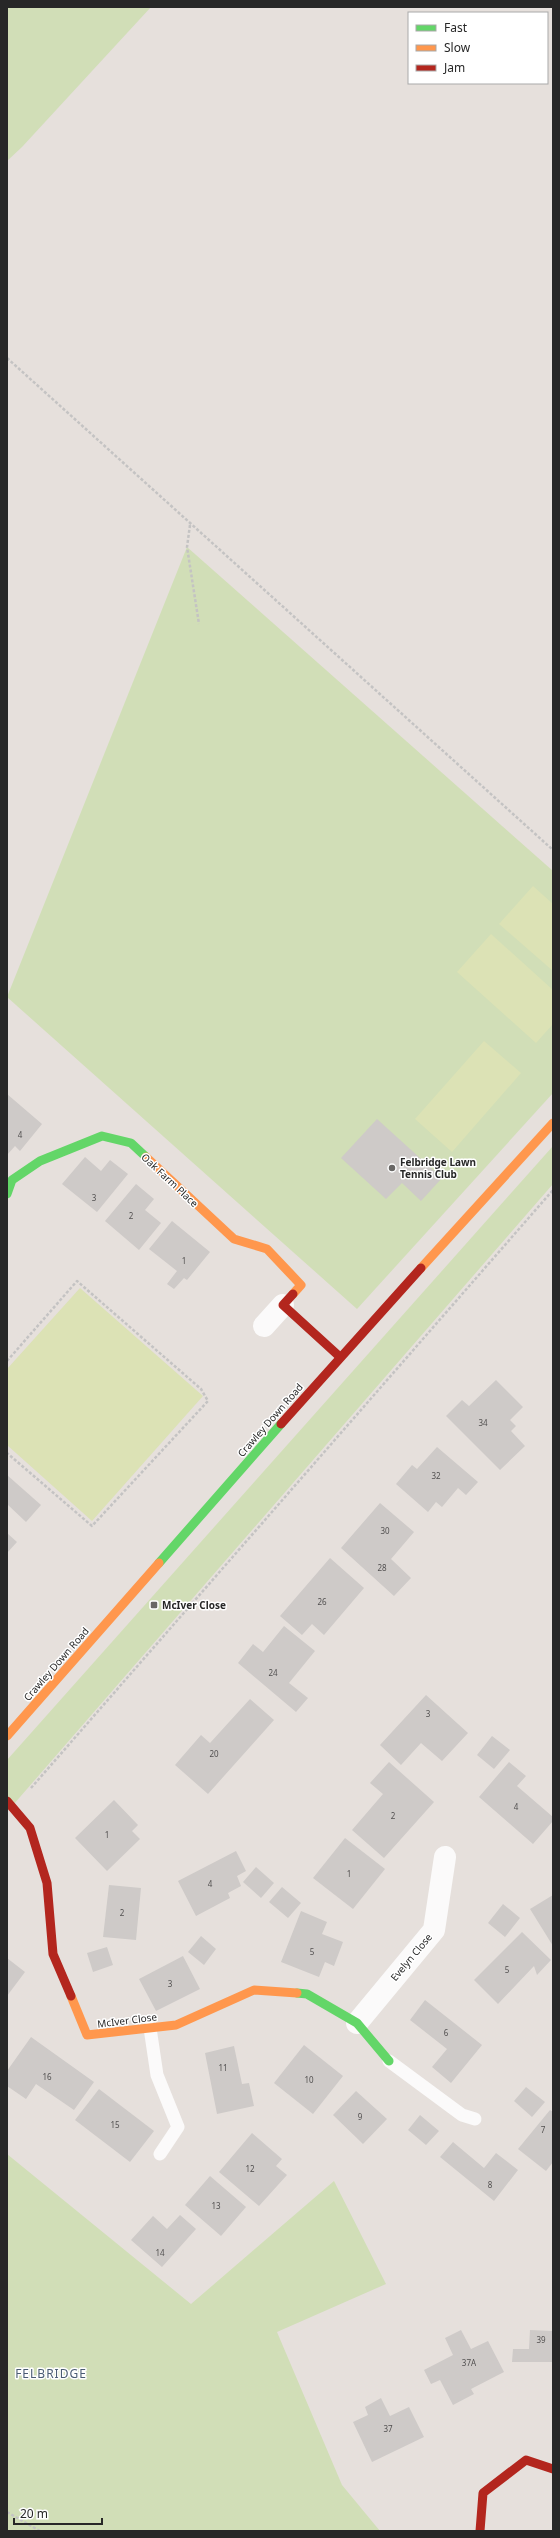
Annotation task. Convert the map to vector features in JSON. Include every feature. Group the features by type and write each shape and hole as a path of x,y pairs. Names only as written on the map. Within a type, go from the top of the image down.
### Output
{"street":[{"name":"Crawley Down Road","path":"7,1736 340,1357 553,1123"},
{"name":"Oak Farm Place","path":"7,1194 12,1180 40,1162 77,1145 102,1136 131,1143 234,1239 267,1249 301,1285 264,1326"},
{"path":"283,1306 340,1357"},
{"name":"McIver Close","path":"7,1800 30,1828 47,1883 53,1954 87,2035 176,2025 254,1990 307,1994 357,2023 389,2061"},
{"name":"Evelyn Close","path":"357,2023 434,1930 445,1857"},
{"path":"480,2531 483,2493 526,2460 553,2469"}],"lane":[{"path":"150,2028 157,2075 178,2127 160,2154"},
{"path":"389,2061 462,2115 475,2120"}],"path":[{"path":"7,358 190,525 553,850"},
{"path":"190,525 187,548 199,624"},
{"path":"14,1807 553,1190"},
{"path":"7,1361 78,1281 201,1389 208,1401 92,1526 7,1453"},
{"path":"7,2512 40,2531"}],"green space":[{"path":"7,7 151,7 22,147 7,161"},
{"path":"187,547 553,871 553,1093 357,1309 7,997"},
{"path":"533,886 553,904 553,971 499,924"},
{"path":"491,934 553,990 553,1024 536,1043 457,972"},
{"path":"484,1041 521,1073 452,1152 415,1119"},
{"path":"553,1146 553,1184 7,1812 7,1760"},
{"path":"80,1288 203,1396 92,1521 7,1445 7,1369"},
{"path":"7,2154 191,2304 334,2181 386,2284 277,2332 342,2485 380,2531 7,2531"}],"building":[{"path":"7,1094 42,1124 20,1151 15,1146 7,1155"},
{"name":"Felbridge Lawn Tennis Club","path":"377,1119 442,1178 421,1201 402,1183 386,1199 341,1158"},
{"path":"85,1157 101,1171 110,1160 128,1174 97,1212 62,1184"},
{"path":"136,1184 154,1199 145,1210 161,1223 139,1250 105,1221"},
{"path":"172,1221 210,1252 187,1280 184,1278 174,1289 167,1284 177,1271 149,1249"},
{"path":"496,1380 523,1407 510,1420 516,1426 511,1431 525,1446 500,1470 446,1416 462,1400 469,1406"},
{"path":"437,1447 478,1482 466,1495 458,1488 442,1507 436,1502 428,1512 396,1484 412,1465 417,1469"},
{"path":"7,1475 41,1505 26,1522 7,1504"},
{"path":"380,1503 414,1532 391,1559 411,1578 394,1596 341,1548"},
{"path":"7,1533 17,1542 7,1553"},
{"path":"330,1558 364,1588 324,1635 312,1624 302,1635 280,1616"},
{"path":"284,1626 315,1651 289,1683 308,1698 296,1712 238,1663 253,1644 263,1652"},
{"path":"426,1695 468,1733 442,1761 421,1743 401,1765 380,1745"},
{"path":"250,1699 274,1720 208,1794 175,1765 201,1735 210,1743"},
{"path":"492,1736 510,1750 494,1769 477,1755"},
{"path":"389,1762 434,1802 384,1858 352,1830 383,1794 370,1783"},
{"path":"509,1762 526,1776 517,1786 553,1817 553,1821 533,1844 479,1797"},
{"path":"114,1800 138,1825 132,1831 140,1839 107,1871 75,1838"},
{"path":"345,1838 385,1869 353,1909 313,1878"},
{"path":"236,1851 246,1871 237,1876 241,1886 228,1893 230,1898 196,1916 178,1881"},
{"path":"256,1867 274,1883 261,1898 243,1882"},
{"path":"109,1885 141,1888 136,1940 103,1937"},
{"path":"282,1887 301,1903 288,1918 269,1902"},
{"path":"553,1895 553,1946 530,1909"},
{"path":"503,1904 520,1918 505,1937 488,1923"},
{"path":"301,1911 327,1922 322,1934 343,1942 334,1966 325,1962 319,1977 281,1962"},
{"path":"522,1932 551,1960 537,1975 534,1966 498,2004 474,1980"},
{"path":"201,1936 216,1949 204,1965 188,1952"},
{"path":"107,1947 113,1965 93,1972 87,1953"},
{"path":"183,1956 200,1989 156,2011 139,1979"},
{"path":"7,1958 25,1972 7,1996"},
{"path":"425,2000 482,2045 451,2083 432,2067 447,2049 410,2020"},
{"path":"31,2037 94,2082 74,2110 36,2084 26,2099 7,2086 7,2071"},
{"path":"304,2045 343,2076 313,2114 274,2083"},
{"path":"234,2046 242,2084 249,2083 254,2106 217,2114 205,2053"},
{"path":"526,2087 545,2102 532,2117 514,2101"},
{"path":"99,2089 154,2131 130,2162 75,2120"},
{"path":"356,2091 387,2119 363,2144 333,2115"},
{"path":"550,2110 553,2112 553,2162 546,2171 518,2149"},
{"path":"420,2115 439,2131 426,2145 408,2130"},
{"path":"252,2133 282,2159 276,2166 287,2175 259,2206 219,2172"},
{"path":"453,2142 484,2168 496,2153 518,2170 494,2201 440,2157"},
{"path":"210,2176 246,2207 221,2236 185,2205"},
{"path":"180,2215 196,2229 162,2267 131,2240 153,2216 167,2229"},
{"path":"461,2330 471,2349 488,2341 504,2372 471,2389 474,2394 453,2405 440,2380 431,2384 424,2370 453,2355 445,2338"},
{"path":"530,2330 553,2331 553,2362 512,2362 513,2349 529,2349"},
{"path":"381,2398 390,2416 409,2407 424,2437 372,2462 353,2422 368,2415 365,2407"}],"traffic: fast":[{"path":"7,1194 12,1180 40,1161 102,1136 131,1143 146,1157"},
{"path":"159,1563 281,1424"},
{"path":"297,1993 307,1994 357,2023 389,2061"}],"traffic: slow":[{"path":"421,1268 553,1123"},
{"path":"146,1157 234,1239 267,1249 301,1285 293,1294"},
{"path":"7,1736 159,1563"},
{"path":"71,1996 87,2035 176,2025 254,1990 297,1993"}],"traffic: jam":[{"path":"281,1424 421,1268"},
{"path":"293,1294 283,1305 340,1357"},
{"path":"7,1801 30,1828 47,1883 53,1954 71,1996"},
{"path":"480,2531 483,2493 526,2460 553,2469"}],"place":[{"name":"Felbridge Lawn Tennis Club","path":"392,1168"},
{"name":"McIver Close","path":"154,1605"}],"district":[{"name":"FELBRIDGE","path":"51,2374"}]}
